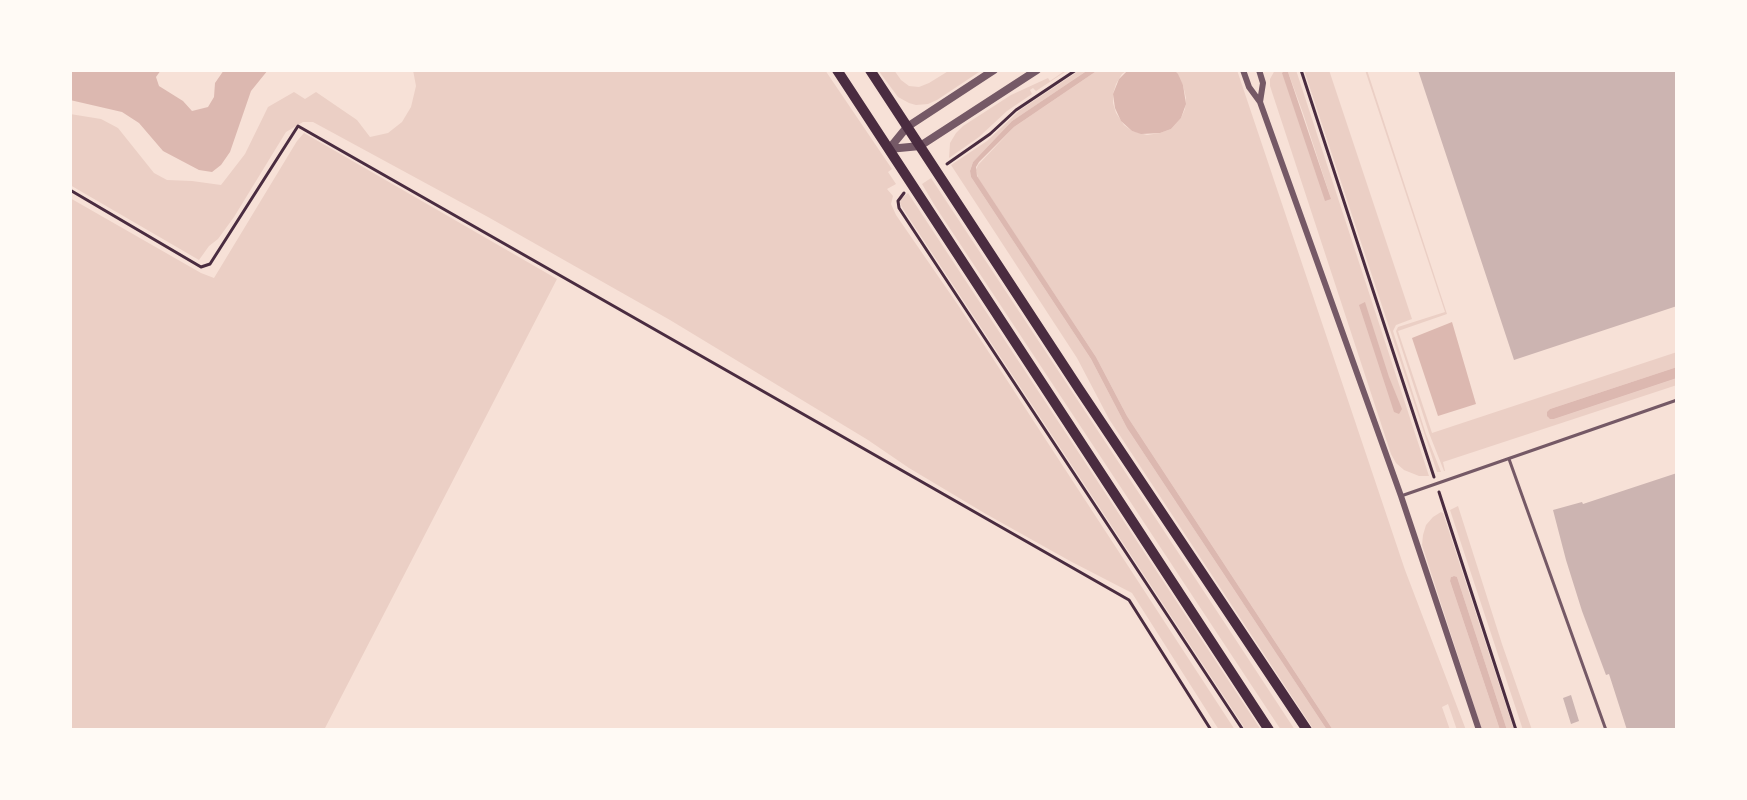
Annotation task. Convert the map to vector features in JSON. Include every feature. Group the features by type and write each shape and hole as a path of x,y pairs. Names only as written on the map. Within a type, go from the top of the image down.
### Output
{"main road":[{"path":"837,70 1269,730"},
{"path":"870,70 1307,730"}],"street":[{"path":"889,149 907,127 994,70"},
{"path":"889,149 920,146 1037,70"},
{"path":"1243,70 1249,87 1260,102 1401,496 1479,730"},
{"path":"1259,70 1263,83 1260,102"}],"lane":[{"path":"1401,496 1677,400"},
{"path":"1509,459 1606,730"}],"path":[{"path":"937,171 990,134 1016,110 1076,70"},
{"path":"1301,70 1516,730"},
{"path":"70,190 201,267 210,264 298,126 1129,600 1211,730"},
{"path":"912,187 901,196 899,208 1243,730"}],"shaded area":[{"path":"70,70 161,70 156,77 159,86 183,101 192,111 208,107 214,97 215,83 224,70 268,70 251,91 230,152 212,172 199,170 163,151 139,123 122,112 70,100"},
{"path":"413,70 825,70 892,169 888,172 896,184 887,189 893,196 891,204 896,215 1235,730 1219,730 1132,593 986,514 670,320 313,122 303,122 286,132 234,217 199,260 70,185 70,114 101,119 118,128 154,173 167,180 221,185 245,154 268,107 294,92 305,99 316,92 357,120 370,137 388,133 402,122 411,107 416,86"},
{"path":"878,70 894,70 909,86 919,87 950,70 982,70 937,100 916,105 898,97"},
{"path":"1066,70 1036,91 1033,88 1030,90 1032,94 949,158 950,143 963,126 1011,95 1048,78 1050,81"},
{"path":"1080,70 1088,70 1012,121 973,162 971,177 1091,359 1127,428 1327,730 1314,730 1109,419 1077,358 951,165 987,141 1020,110"},
{"path":"1088,70 1098,70 1014,127 979,162 977,176 1096,357 1127,416 1333,730 1327,730 1127,428 1091,359 971,177 973,162 1012,121"},
{"path":"1098,70 1128,70 1116,84 1113,103 1124,125 1147,135 1171,129 1185,109 1183,85 1174,70 1237,70 1405,570 1466,730 1457,730 1448,704 1442,707 1450,730 1333,730 1127,416 1096,357 978,178 978,165 1014,127"},
{"path":"1128,70 1174,70 1178,74 1186,104 1181,118 1171,129 1141,134 1121,121 1113,94 1119,79"},
{"path":"1275,70 1286,70 1296,70 1429,476 1404,470 1391,454 1270,86","holes":["1286,70 1303,113 1331,199 1283,71"]},
{"path":"1285,70 1331,199 1325,201 1282,73"},
{"path":"1304,70 1329,70 1412,319 1396,325 1393,331 1441,472 1437,472"},
{"path":"1365,70 1447,314 1398,331 1432,433 1677,352 1677,367 1550,409 1547,414 1554,419 1677,378 1677,385 1443,462 1444,471 1396,331 1398,327 1445,312"},
{"path":"304,133 557,279 324,730 70,730 70,198 214,278"},
{"path":"931,178 1295,730 1281,730 935,206 922,184"},
{"path":"908,193 1261,730 1246,730 903,209 901,199"},
{"path":"1365,302 1402,409 1399,414 1394,412 1359,305"},
{"path":"1452,322 1476,404 1438,416 1412,338"},
{"path":"1677,367 1677,378 1554,419 1547,416 1550,409"},
{"path":"1458,506 1532,730 1523,730 1450,510"},
{"path":"1441,512 1514,730 1507,730 1457,577 1452,576 1450,581 1500,730 1482,730 1422,545 1426,525"},
{"path":"1457,577 1507,730 1500,730 1450,581"}],"building":[{"path":"1418,70 1677,70 1677,306 1514,360"},
{"path":"1677,473 1677,730 1627,730 1609,674 1606,675 1582,611 1553,510 1583,504"},
{"path":"1571,695 1579,721 1571,724 1563,698"}]}
